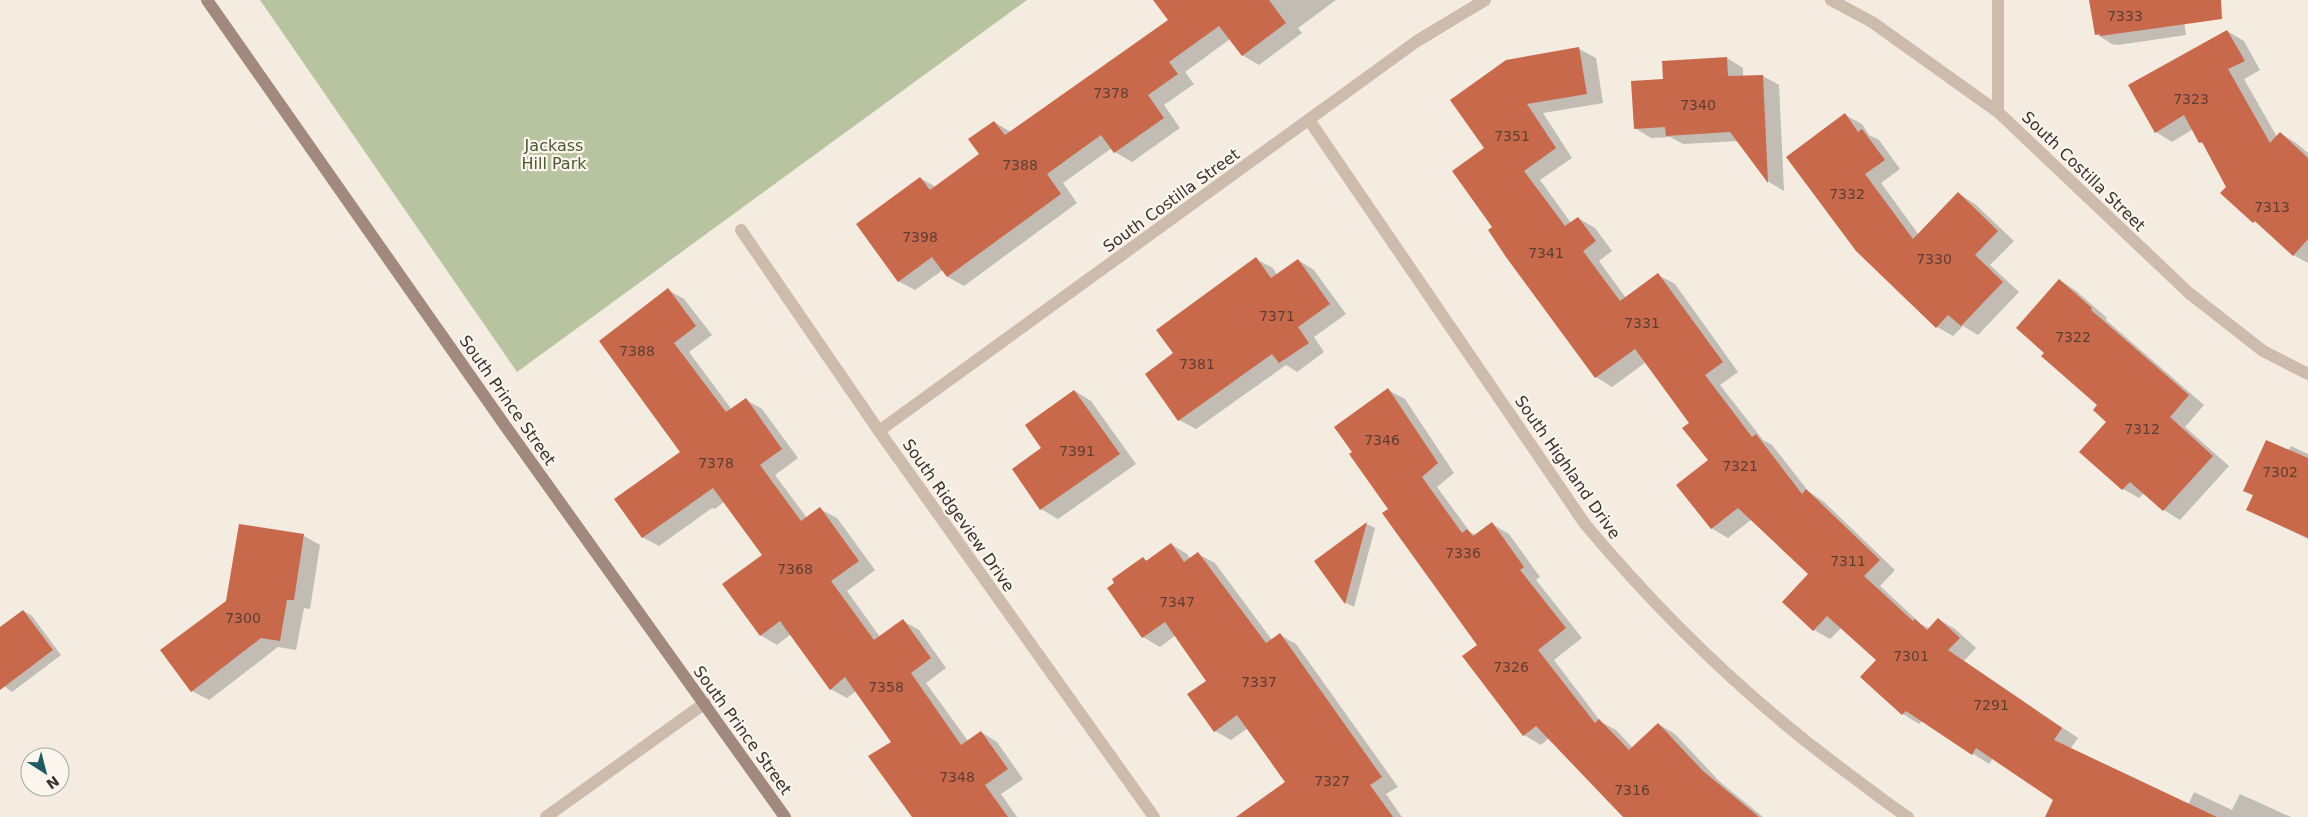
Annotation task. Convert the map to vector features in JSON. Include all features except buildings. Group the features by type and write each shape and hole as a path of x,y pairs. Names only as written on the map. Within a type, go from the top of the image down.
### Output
{"street":[{"name":"South Prince Street","path":"207,0 506,427 785,817"},
{"name":"South Costilla Street","path":"879,431 1417,41 1485,0"},
{"name":"South Costilla Street","path":"1831,0 1872,22 1998,112 2189,293 2263,351 2308,374"},
{"path":"1998,0 1998,112"},
{"name":"South Highland Drive","path":"1309,120 1585,524 1618,563 1688,636 1742,688 1819,752 1908,817"},
{"name":"South Ridgeview Drive","path":"741,230 879,431 1154,817"},
{"path":"546,817 705,703"}],"green space":[{"name":"Jackass Hill Park","path":"260,0 1027,0 517,372"}]}
